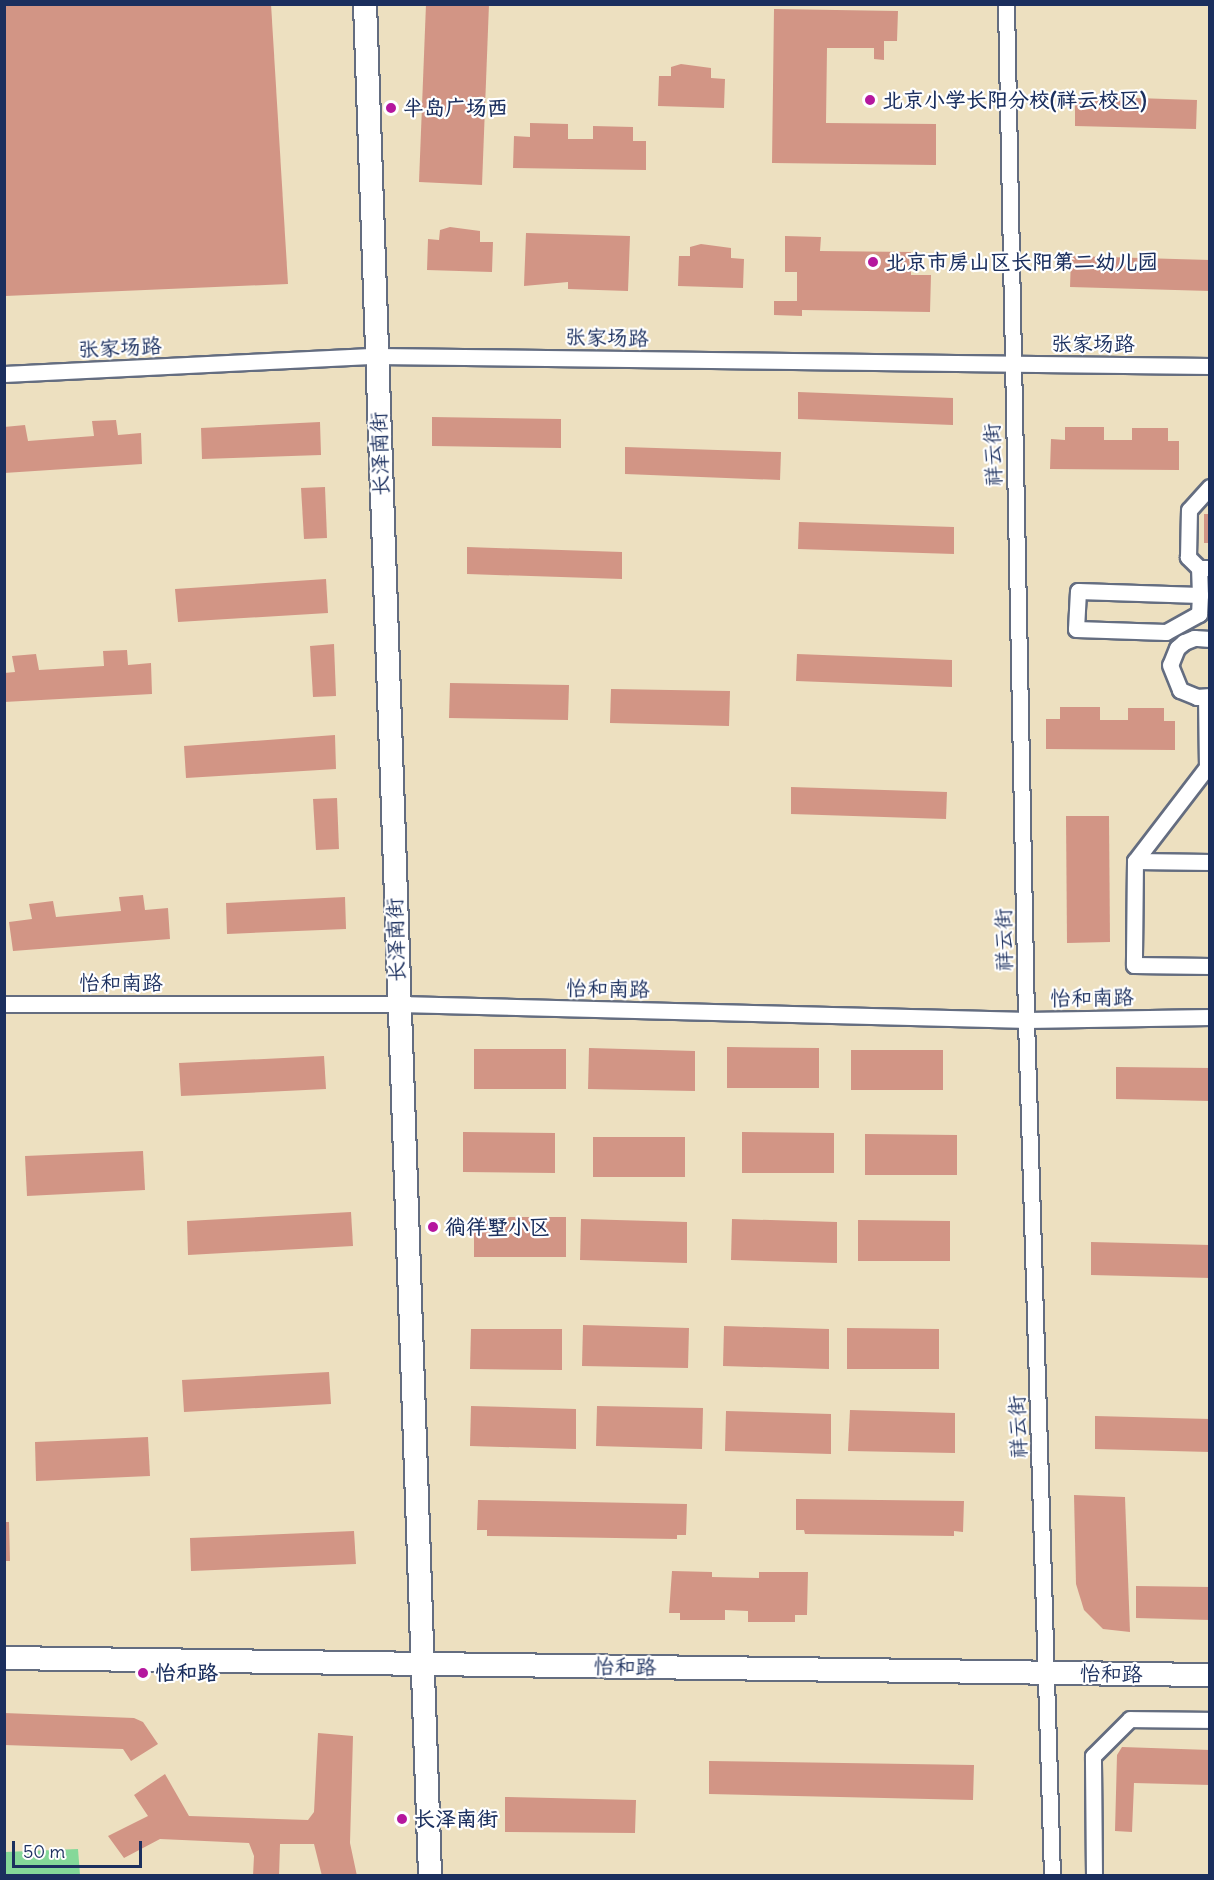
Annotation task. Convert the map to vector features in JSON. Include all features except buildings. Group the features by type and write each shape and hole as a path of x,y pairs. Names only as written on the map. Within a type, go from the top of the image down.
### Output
{"street":[{"name":"长泽南街","path":"365,4 430,1875"},
{"name":"祥云街","path":"1006,4 1011,365 1026,1020 1052,1875"},
{"name":"张家场路","path":"4,374 376,356 1209,366"},
{"path":"1200,595 1078,591 1076,629 1166,632 1198,614 1204,568 1188,557 1189,510 1209,487"},
{"path":"1185,622 1194,638"},
{"path":"1209,639 1194,638 1177,648 1170,674 1187,695 1208,696 1208,767 1135,861 1134,966 1209,966"},
{"path":"1135,861 1209,862"},
{"name":"怡和南路","path":"4,1004 399,1004 1026,1020 1209,1017"},
{"name":"怡和路","path":"4,1658 1209,1675"},
{"path":"1094,1875 1092,1756 1130,1719 1209,1720"}],"green space":[{"path":"78,1849 80,1875 5,1875 5,1852"}],"place":[{"name":"北京小学长阳分校(祥云校区)","path":"870,100"},
{"name":"半岛广场西","path":"391,108"},
{"name":"北京市房山区长阳第二幼儿园","path":"873,262"},
{"name":"徜徉墅小区","path":"433,1227"},
{"name":"怡和路","path":"143,1673"},
{"name":"长泽南街","path":"402,1819"}]}
